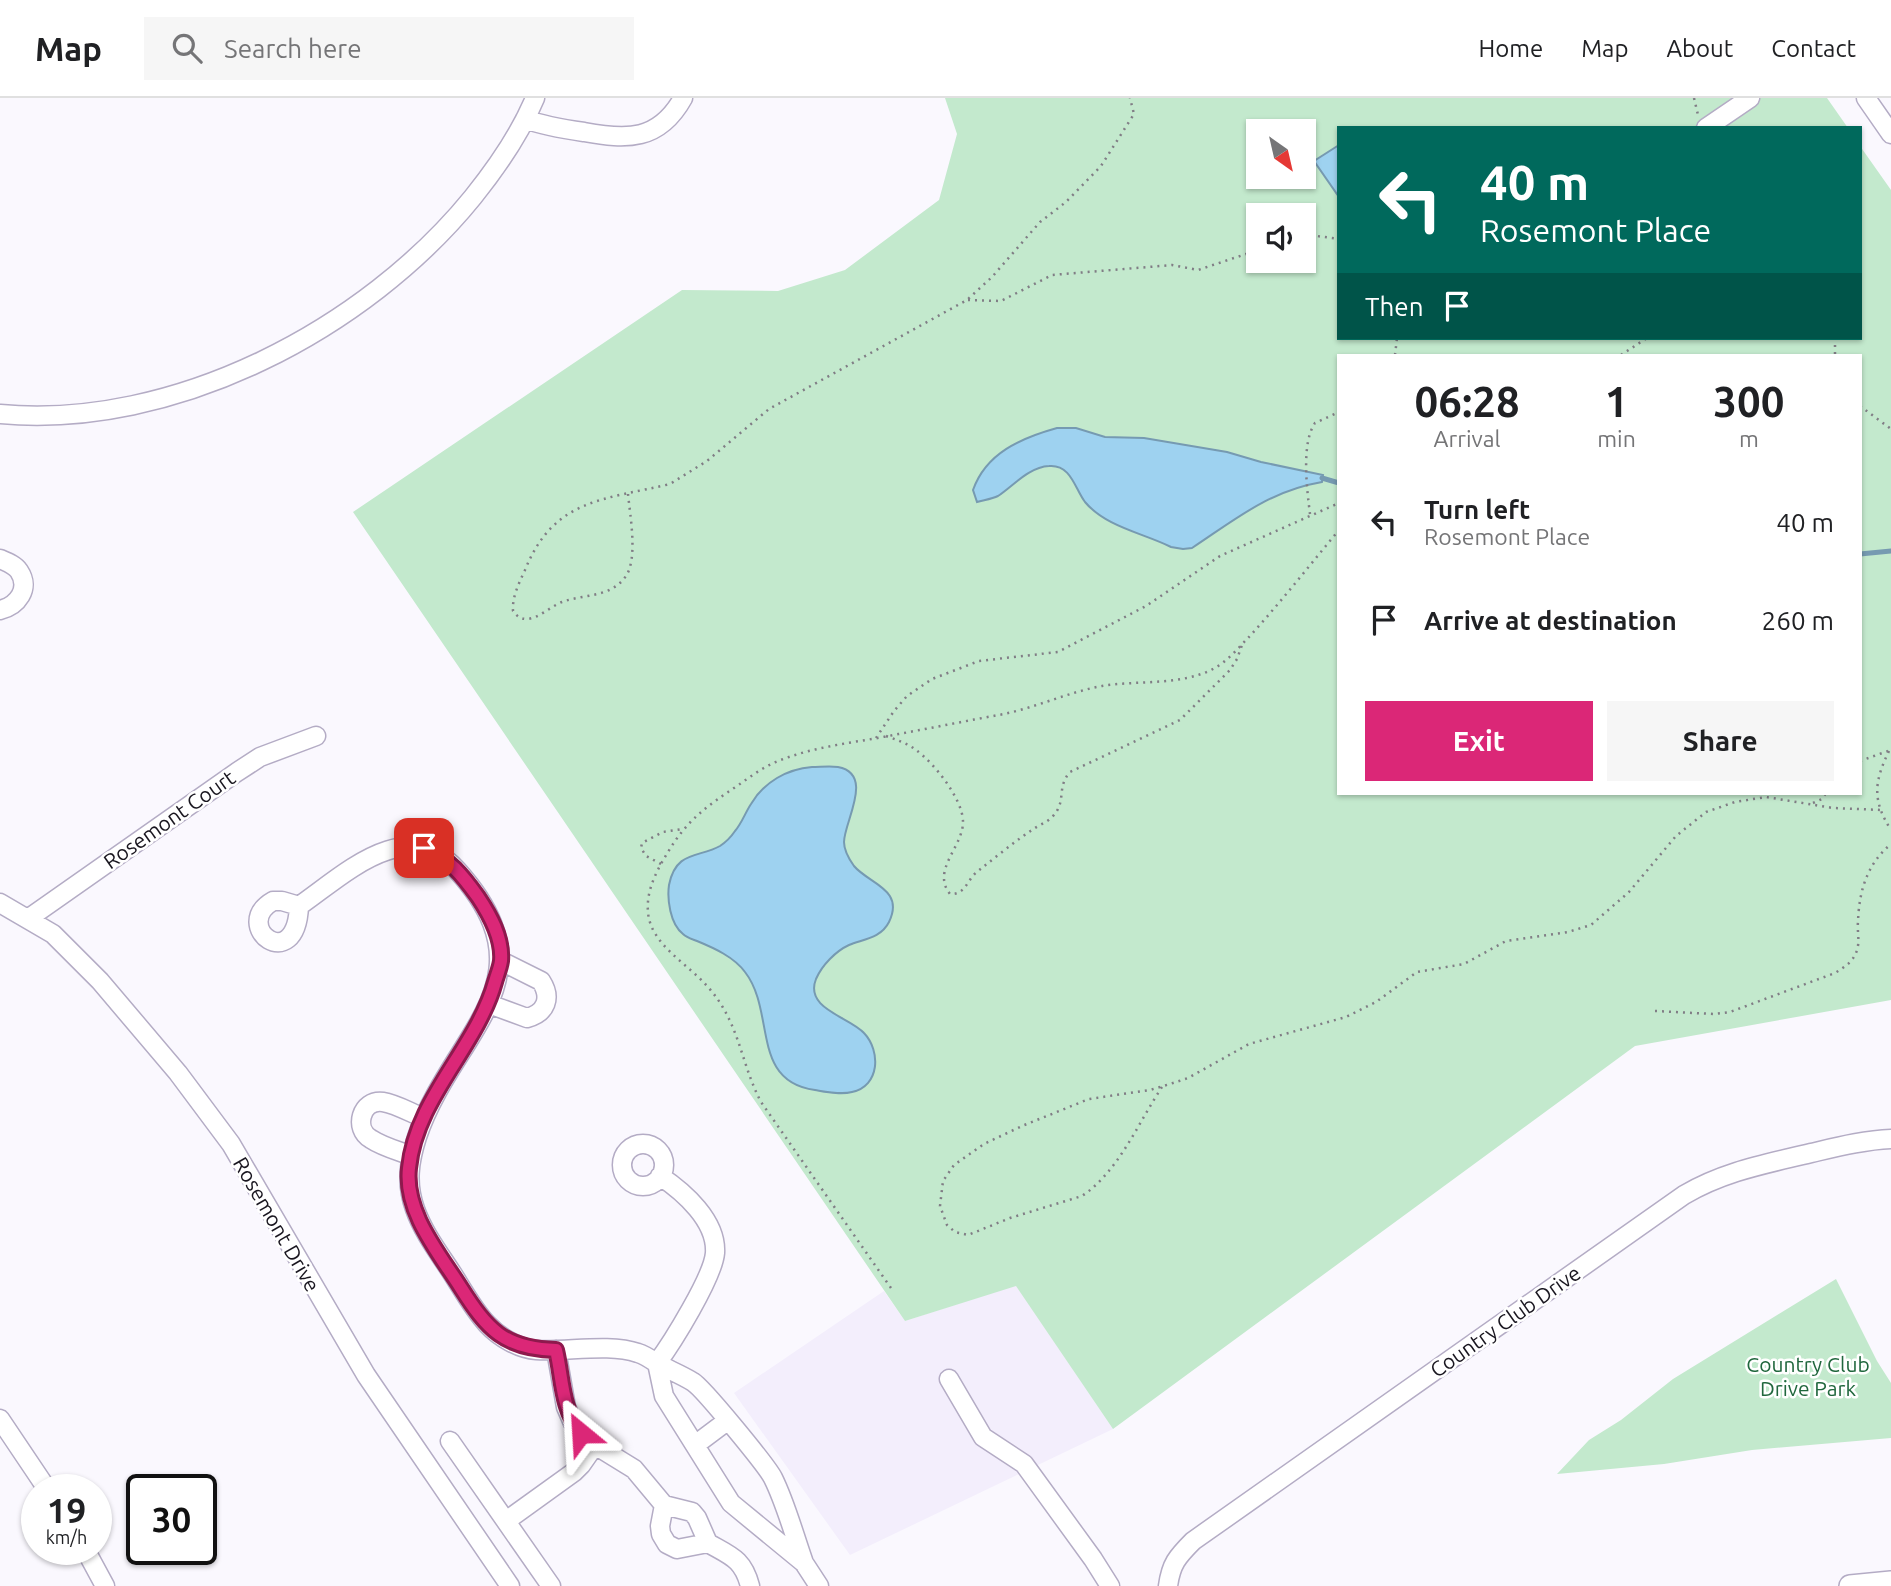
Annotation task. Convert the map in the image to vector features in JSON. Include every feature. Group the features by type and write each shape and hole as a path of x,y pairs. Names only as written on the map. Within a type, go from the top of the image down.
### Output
{"main road":[{"path":"1850,1586 1891,1582"}],"street":[{"path":"0,414 55,417 106,411 150,401 236,372 309,337 370,296 428,248 489,178 511,146 535,98"},
{"path":"525,119 546,126 623,137 654,130 670,117 683,98"},
{"path":"1709,126 1750,98"},
{"path":"1866,98 1891,134"},
{"path":"0,559 14,566 23,580 23,591 18,600 10,607 0,610"},
{"name":"Rosemont Court","path":"29,918 260,757 316,736"},
{"path":"299,906 370,856 385,850 424,848 451,863 490,915 501,961 489,1004 424,1118 409,1169 409,1184 416,1213 430,1240 477,1312 495,1331 519,1346 533,1350 602,1349 638,1352 696,1383 772,1476 804,1563 819,1586"},
{"name":"Rosemont Drive","path":"0,902 53,934 100,981 178,1073 231,1144 366,1374 510,1586"},
{"path":"489,1004 527,1017 542,1011 546,1004 548,996 541,981 501,961"},
{"path":"412,1156 370,1139 363,1133 361,1118 365,1109 373,1103 383,1102 424,1118"},
{"name":"Country Club Drive","path":"1168,1586 1176,1558 1193,1541 1684,1195 1709,1180 1733,1171 1824,1150 1891,1139"},
{"path":"660,1177 691,1199 710,1231 715,1253 676,1338 657,1363 664,1396 731,1503 804,1563"},
{"path":"556,1350 566,1407 573,1423 595,1445 634,1469 664,1505 692,1512 708,1543"},
{"path":"949,1379 984,1437 1024,1464 1110,1586"},
{"path":"0,1419 37,1474"},
{"path":"695,1445 727,1421"},
{"path":"450,1441 551,1586"},
{"path":"506,1521 581,1465 595,1445"},
{"path":"664,1505 661,1534 667,1544 677,1549 708,1543 737,1560 746,1570 750,1586"},
{"path":"94,1565 105,1586"}],"path":[{"path":"628,494 632,544 627,575 605,592 568,600 530,618 517,615 513,611 514,599 532,551 544,533 559,518 580,506 628,494 670,484 682,478 707,461 769,409 967,300 992,277 1040,222 1066,202 1101,166 1134,114 1129,98"},
{"path":"1316,236 1337,239"},
{"path":"967,300 1001,301 1052,275 1172,265 1198,270 1246,254"},
{"path":"1623,354 1644,340"},
{"path":"1862,408 1891,429"},
{"path":"1310,515 1307,465 1311,428 1325,417 1337,413"},
{"path":"876,738 908,696 932,679 979,662 1058,652 1146,606 1220,556 1337,504"},
{"path":"891,1288 761,1102 741,1045 722,1006 708,987 670,951 652,927 648,914 648,896 661,864 683,829 699,811 771,764 810,751 1007,713 1089,689 1198,675 1222,664 1272,611 1337,532"},
{"path":"886,736 918,751 955,795 963,820 958,844 946,862 944,881 950,894 957,894 965,888 974,874 1035,828 1052,819 1062,805 1061,785 1070,772 1180,720 1230,670 1243,643"},
{"path":"1862,760 1890,751"},
{"path":"1890,751 1878,776 1876,791 1881,810 1891,830"},
{"path":"1811,804 1825,795"},
{"path":"1162,1087 1108,1172 1082,1196 968,1235 955,1232 947,1225 940,1206 946,1174 954,1165 984,1144 1089,1099 1162,1087 1188,1078 1249,1044 1346,1017 1376,1002 1417,972 1464,964 1515,938 1568,932 1591,925 1629,892 1676,836 1706,812 1735,802 1766,797 1833,808 1881,810"},
{"path":"661,864 646,856 641,848 642,843 663,832 683,829"},
{"path":"1656,1011 1714,1014 1730,1012 1836,974 1852,961 1857,951 1861,891 1872,864 1891,844"}],"shaded area":[{"path":"1016,1285 1113,1429 850,1555 734,1393 884,1291 905,1321"}],"green space":[{"path":"945,98 1827,98 1847,126 1337,126 1337,340 1862,340 1862,149 1891,190 1891,1000 1635,1046 1113,1429 1016,1286 905,1321 353,512 682,290 778,291 845,270 939,200 957,134"},
{"name":"Country Club Drive Park","path":"1836,1279 1891,1383 1891,1438 1752,1450 1664,1464 1557,1474 1589,1440 1621,1420 1673,1379"}],"water":[{"path":"1337,146 1337,194 1316,164 1316,160"},
{"path":"1057,428 1076,428 1105,437 1144,438 1227,452 1323,475 1322,482 1269,499 1192,548 1183,549 1171,547 1103,518 1085,502 1072,478 1056,466 1035,470 998,496 977,502 973,490 979,477 996,457 1018,442"},
{"path":"812,767 838,767 849,771 855,779 855,800 845,833 845,848 854,866 889,895 893,911 886,927 872,937 839,951 816,979 816,998 830,1011 864,1033 873,1049 873,1075 868,1083 848,1093 815,1090 795,1084 781,1073 772,1059 760,1006 745,972 723,954 683,934 672,918 669,904 672,874 683,860 712,850 726,841 756,796 769,783 785,774"}],"waterway":[{"path":"1322,478 1337,482"},
{"path":"1862,554 1891,551"}],"route":[{"path":"424,848 451,863 490,915 501,961 489,1004 424,1118 409,1169 411,1197 430,1240 488,1326 519,1346 533,1350 556,1350 566,1407 581,1433"}]}
